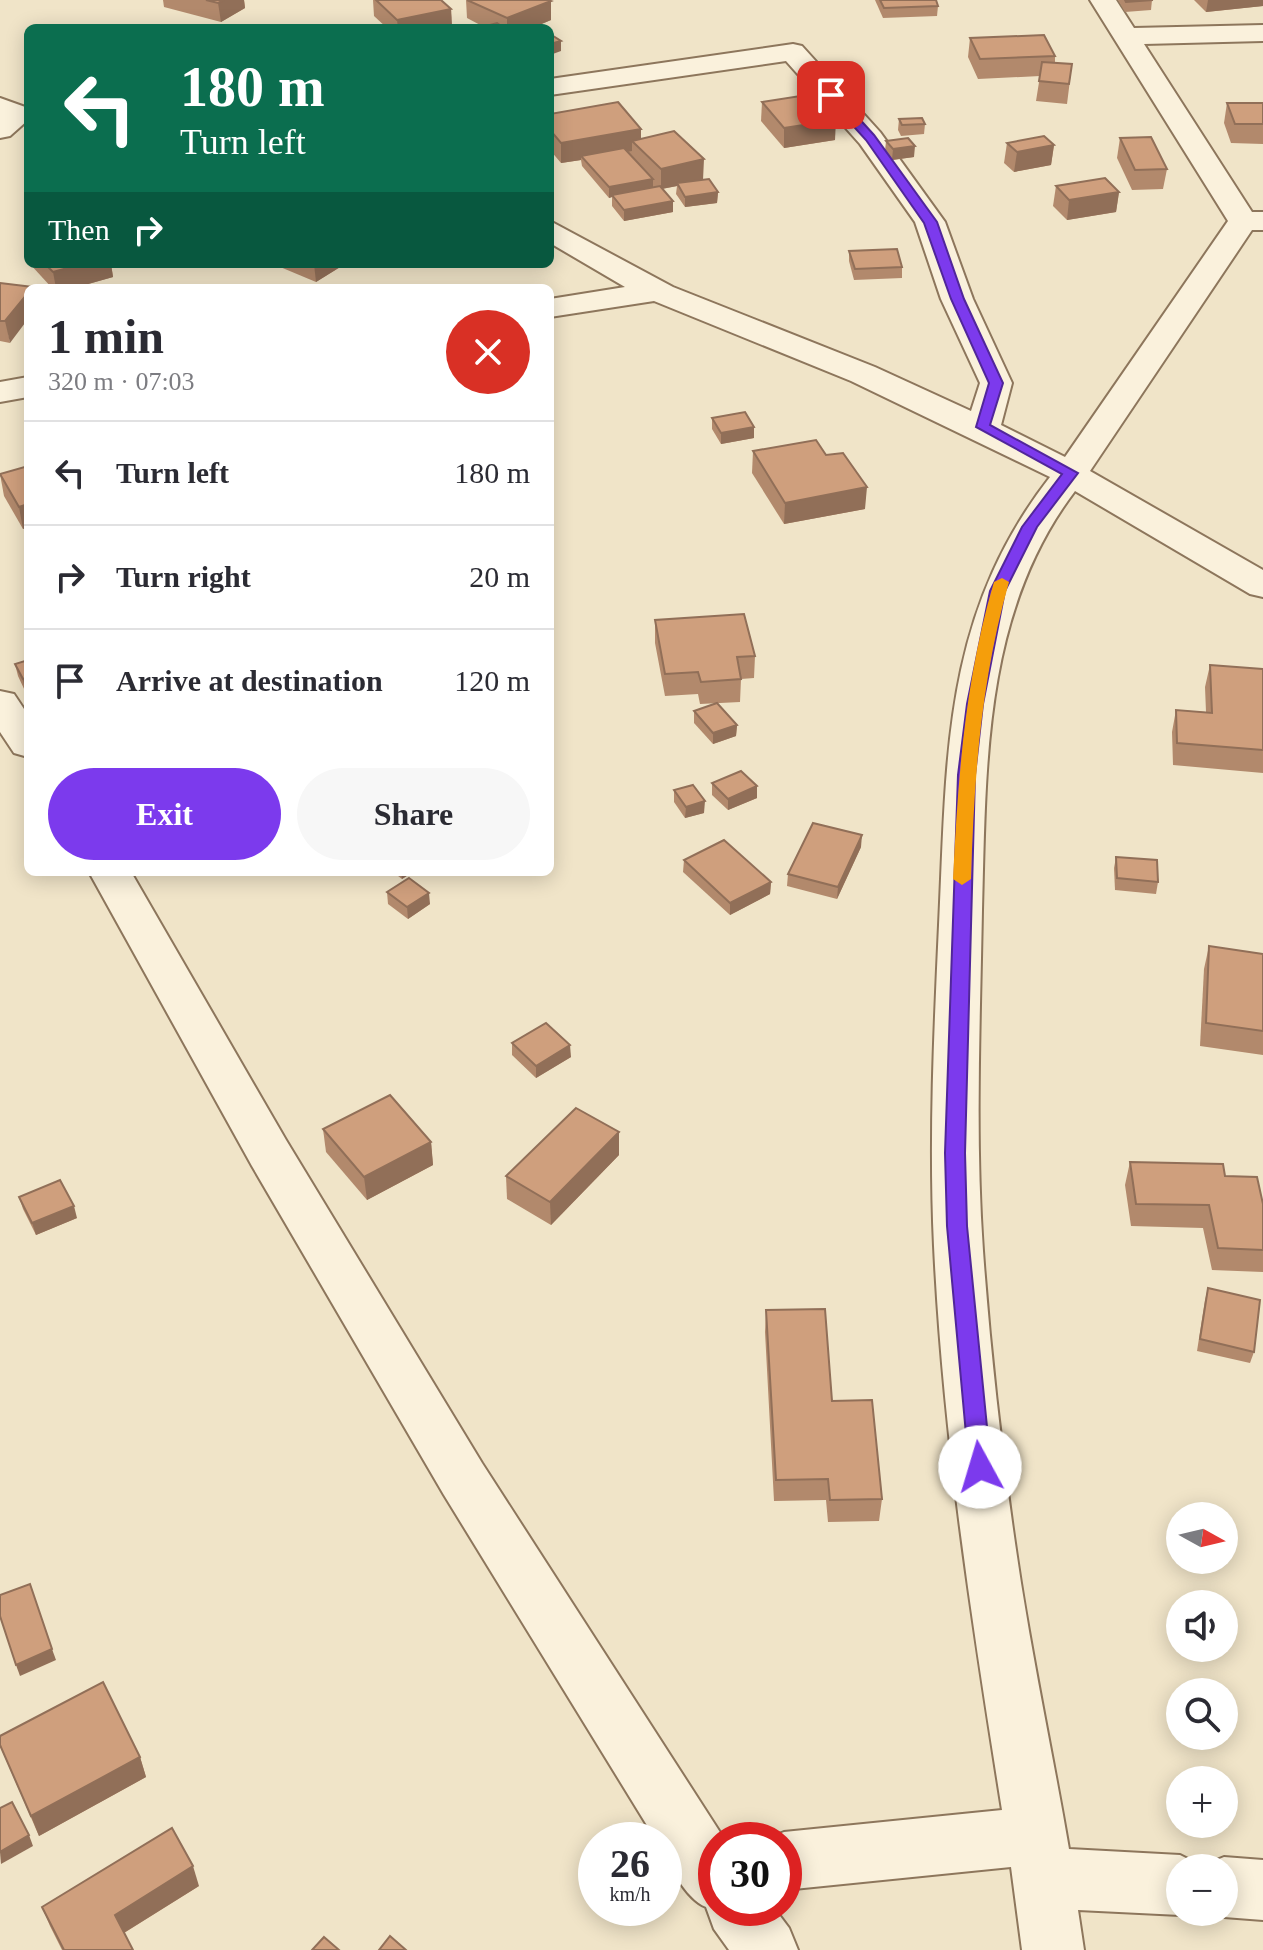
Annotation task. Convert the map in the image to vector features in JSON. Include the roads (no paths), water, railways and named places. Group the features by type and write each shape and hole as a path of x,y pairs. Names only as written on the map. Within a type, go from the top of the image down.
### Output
{"street":[{"path":"1053,1950 1041,1856 1008,1685 986,1528 957,1226 956,1076 966,775 989,626 1012,556 1047,499 1071,473 1253,221 1103,0"},
{"path":"1126,36 1263,33"},
{"path":"554,86 793,52 870,138 930,222 957,299 996,383 983,427"},
{"path":"554,232 602,262 660,291 983,427 1071,473 1263,586"},
{"path":"554,307 660,291"},
{"path":"0,392 24,388"},
{"path":"0,703 24,738"},
{"path":"112,876 269,1153 463,1479 698,1849"},
{"path":"802,1861 1041,1856 1166,1882"},
{"path":"1238,1888 1263,1890"},
{"path":"750,1926 767,1950"}]}
